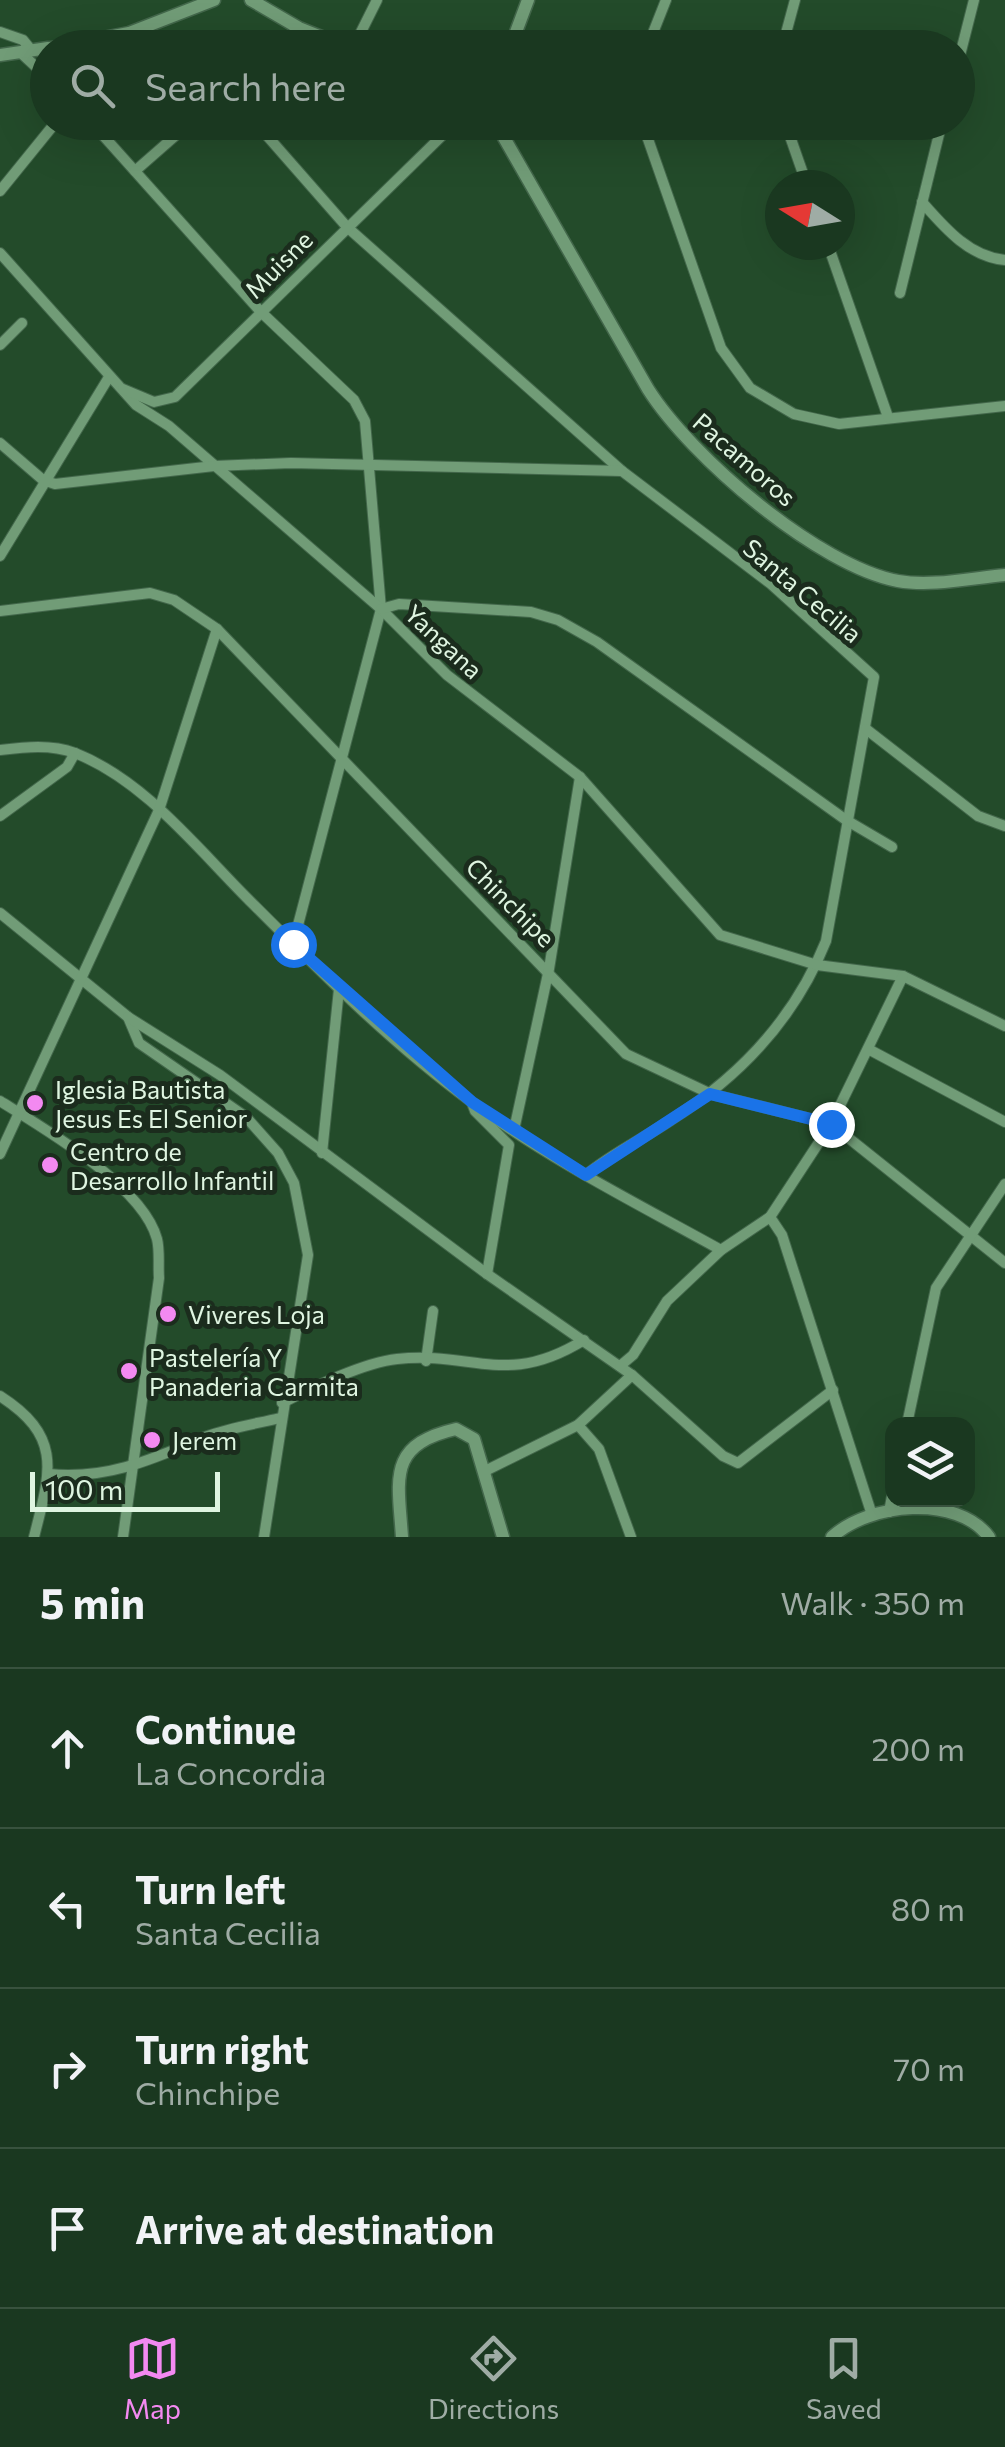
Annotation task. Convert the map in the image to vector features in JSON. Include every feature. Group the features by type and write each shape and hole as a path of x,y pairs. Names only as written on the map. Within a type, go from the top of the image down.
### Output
{"street":[{"path":"139,30 214,0"},
{"path":"252,0 304,30"},
{"path":"361,30 377,0"},
{"path":"517,30 528,0"},
{"path":"654,30 666,0"},
{"path":"787,30 795,0"},
{"path":"966,30 974,0"},
{"path":"0,32 23,40 30,56"},
{"path":"0,55 30,50"},
{"path":"0,191 41,140"},
{"path":"108,140 261,312 362,409 381,609 293,944"},
{"path":"135,170 170,140"},
{"name":"Santa Cecilia","path":"271,140 347,227 622,471 771,584 874,677 826,941 816,965 776,1034 710,1094 586,1175"},
{"name":"Muisne","path":"121,388 165,403 437,140"},
{"name":"Pacamoros","path":"504,140 658,405 702,454 782,523 875,575 903,582 1005,575"},
{"path":"648,140 720,348 750,388 794,414 839,424 1005,406"},
{"path":"791,140 802,170"},
{"path":"900,293 938,140"},
{"path":"922,202 949,232 983,256 1005,260"},
{"name":"Yangana","path":"0,253 121,388 381,609 447,675 580,777 720,936 816,965 903,976 1005,1026"},
{"path":"833,260 888,417"},
{"path":"0,345 22,323"},
{"path":"0,556 110,376"},
{"path":"0,442 44,480 55,484 214,466 622,471"},
{"name":"Chinchipe","path":"0,611 150,593 174,600 217,629 549,969 626,1054 710,1094 831,1124 1005,1263"},
{"path":"381,609 399,604 494,610 558,620 892,848"},
{"path":"0,1154 160,810 217,629"},
{"path":"866,730 946,786 978,816 1005,826"},
{"path":"0,750 50,747 75,754 112,773 160,810 339,989 472,1102 586,1175 721,1250"},
{"path":"0,816 67,767 75,754"},
{"path":"514,1130 549,969 580,777"},
{"path":"0,914 82,976 128,1017 220,1075 487,1274 620,1366 723,1456 738,1463 834,1390"},
{"path":"620,1366 633,1355 668,1302 721,1250 770,1217 831,1124 903,976"},
{"path":"322,1152 339,989"},
{"path":"128,1017 138,1043 246,1117 278,1153 294,1183 308,1255 264,1537"},
{"path":"870,1050 1005,1122"},
{"path":"0,1101 114,1182 140,1205 157,1238 159,1278 122,1537"},
{"path":"472,1102 475,1112 510,1145 487,1274"},
{"path":"908,1417 936,1288 1005,1184"},
{"path":"770,1217 782,1236 872,1515"},
{"path":"426,1361 433,1311"},
{"path":"282,1404 396,1359 494,1369 536,1364 584,1340"},
{"path":"485,1471 578,1424 632,1375"},
{"path":"0,1396 34,1421 47,1448 50,1474 34,1537"},
{"path":"50,1474 85,1478 132,1466 208,1436 280,1418"},
{"path":"578,1424 599,1449 632,1537"},
{"path":"402,1537 398,1474 412,1448 428,1435 456,1429 474,1440 503,1537"},
{"path":"889,1512 890,1507"},
{"path":"832,1537 850,1523 889,1512 956,1512 977,1523 989,1537"}],"place":[{"name":"Iglesia Bautista Jesus Es El Senior","path":"35,1103"},
{"name":"Centro de Desarrollo Infantil","path":"50,1165"},
{"name":"Viveres Loja","path":"168,1314"},
{"name":"Pastelería Y Panaderia Carmita","path":"129,1371"},
{"name":"Jerem","path":"152,1440"}],"route":[{"path":"293,944 339,989 472,1102 586,1175 710,1094 831,1124"}]}
